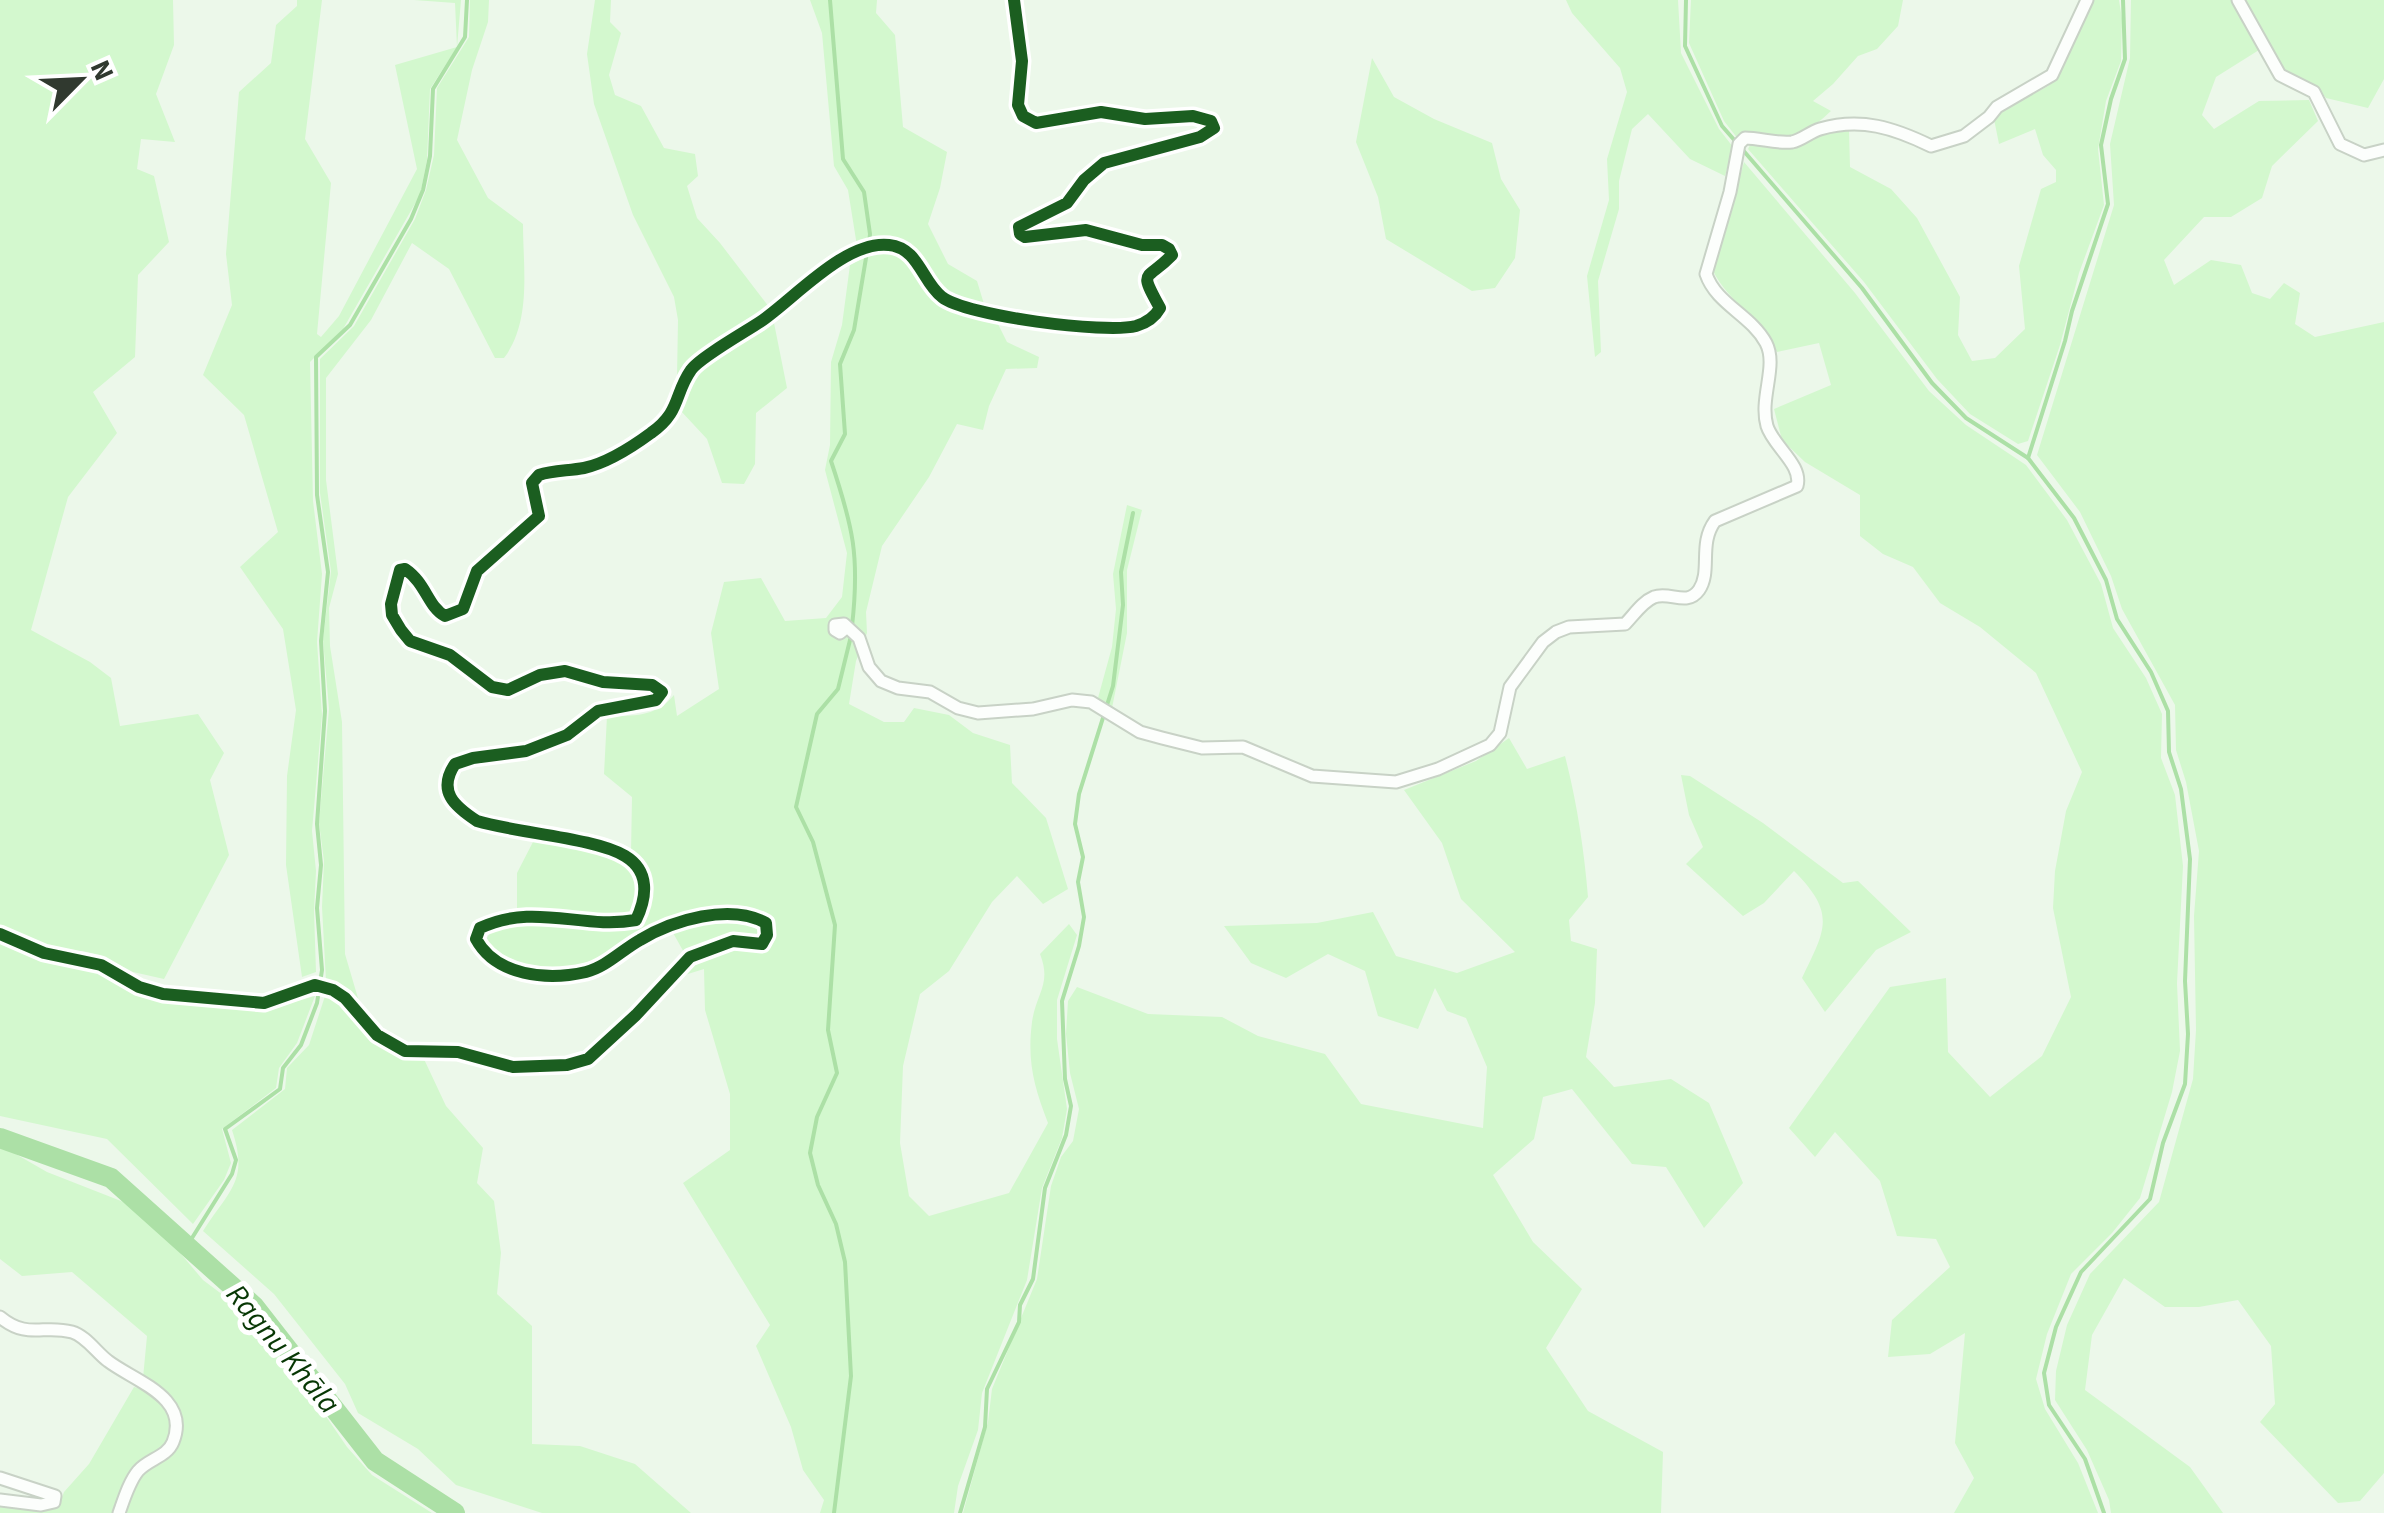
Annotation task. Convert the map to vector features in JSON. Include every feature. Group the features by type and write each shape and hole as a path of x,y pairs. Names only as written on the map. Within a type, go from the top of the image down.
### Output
{"street":[{"path":"0,934 44,954 101,966 163,994 264,1003 316,985 345,998 378,1036 405,1051 458,1052 513,1067 567,1065 588,1059 636,1016 690,958 733,941 762,944 767,934 766,923 754,916 736,915 709,916 666,928 640,939 589,972 513,971 484,954 476,939 480,928 507,916 618,923 636,920 645,894 644,880 625,856 588,844 477,821 460,809 447,790 446,778 455,764 546,744 567,735 598,711 656,700 662,692 652,685 603,682 565,671 540,675 508,690 492,687 450,654 410,641 392,616 392,594 400,570 405,568 422,582 436,612 445,616 463,610 476,571 539,516 532,483 538,475 602,462 648,436 674,412 691,370 704,358 764,320 800,288 849,256 870,248 891,245 911,256 943,298 992,312 1070,326 1122,327 1135,326 1157,314 1160,308 1148,288 1147,276 1168,260 1172,255 1169,249 1086,230 1026,237 1020,234 1019,227 1067,203 1084,180 1104,163 1200,137 1214,128 1211,121 1193,116 1145,119 1100,112 1036,123 1022,116 1018,105 1022,60 1014,0"},
{"path":"845,628 859,638 868,666 881,681 898,688 930,692 958,708 978,713 1034,709 1072,700 1091,702 1105,707 1140,732 1202,748 1244,747 1312,776 1396,782 1426,774 1490,745 1500,734 1510,686 1544,642 1569,628 1625,624 1652,598 1664,595 1680,599 1697,594 1702,586 1707,532 1715,521 1797,486 1796,468 1767,427 1764,406 1771,356 1766,342 1710,287 1706,274 1730,192 1739,144 1745,138 1792,142 1817,129 1862,121 1875,128 1903,131 1931,146 1964,136 1997,106 2052,75 2087,0"},
{"path":"2238,0 2280,75 2314,92 2340,144 2364,155 2384,150"},
{"path":"0,1317 14,1328"},
{"path":"0,1326 73,1332 123,1372 146,1381 168,1405 175,1418 174,1440 166,1452 138,1471 119,1513"},
{"path":"0,1478 54,1496 54,1502 40,1505 0,1500"}],"green space":[{"path":"0,0 173,0 174,45 156,94 175,142 141,139 137,169 154,176 169,242 138,275 135,357 93,392 117,433 68,497 31,630 111,678 120,726 198,714 224,753 210,780 229,855 164,979 133,972 100,955 58,952 0,927"},
{"path":"297,0 322,0 305,139 331,183 317,334 321,337 339,316 417,169 395,65 457,47 430,89 427,160 420,195 343,329 310,362 313,501 322,574 317,642 322,715 312,831 316,972 302,977 286,865 287,776 296,710 283,629 240,567 278,532 244,415 203,375 232,305 226,254 239,92 271,63 276,25 297,6"},
{"path":"414,0 461,0 457,47 455,3"},
{"path":"470,0 489,0 488,22 472,70 457,140 488,198 523,224 524,294 519,328 504,358 495,358 449,269 412,243 371,320 326,378 326,480 338,574 329,608 330,646 342,722 345,954 360,1005 342,988 326,981 324,861 319,823 329,709 323,640 331,571 320,493 320,359 354,326 415,219 434,155 437,88 469,37"},
{"path":"595,0 611,0 610,22 621,33 609,75 615,95 641,106 664,148 695,154 698,176 687,186 697,218 769,307 677,377 678,320 674,297 633,215 594,104 587,54"},
{"path":"810,0 877,0 876,13 895,35 903,127 947,152 928,224 948,264 977,281 984,304 944,295 929,269 913,254 857,246 848,190 834,166 822,33"},
{"path":"1566,0 1678,0 1681,53 1719,129 1733,147 1725,176 1690,159 1648,114 1632,129 1619,181 1619,209 1598,281 1601,352 1595,357 1587,276 1609,200 1607,159 1627,92 1620,68 1572,13"},
{"path":"1691,0 1903,0 1898,26 1877,49 1858,56 1813,101 1831,111 1821,120 1794,136 1756,133 1738,139 1724,121 1689,43"},
{"path":"2093,0 2119,0 2122,19 2121,61 2106,101 2098,149 2104,205 2028,441 2018,444 1970,414 1937,379 1864,282 1748,149 1761,142 1849,129 1850,167 1891,189 1917,218 1960,297 1958,335 1972,361 1995,358 2025,329 2019,266 2041,189 2056,182 2056,170 2043,155 2035,129 1999,144 1994,119 2012,103 2055,79"},
{"path":"2131,0 2233,0 2238,6 2259,50 2216,77 2202,115 2214,129 2259,101 2309,100 2318,121 2272,166 2262,198 2231,217 2204,217 2164,260 2174,285 2211,260 2241,265 2252,293 2270,299 2284,283 2300,293 2295,324 2315,337 2384,322 2384,1473 2360,1501 2338,1503 2260,1422 2275,1404 2271,1346 2238,1300 2199,1307 2165,1307 2124,1278 2092,1335 2085,1390 2190,1467 2223,1513 2111,1513 2087,1450 2055,1400 2056,1371 2067,1325 2090,1274 2159,1202 2193,1079 2196,1030 2194,916 2199,851 2176,750 2175,705 2122,609 2111,576 2080,512 2037,455 2114,205 2110,144 2130,58"},
{"path":"2245,0 2384,0 2384,79 2368,108 2326,98 2316,86 2283,70"},
{"path":"1372,58 1394,97 1492,143 1501,179 1520,210 1515,258 1495,288 1472,291 1386,239 1378,197 1356,142"},
{"path":"1744,162 1855,293 1929,391 1966,425 2026,465 2067,520 2101,584 2113,628 2146,678 2162,714 2161,758 2175,795 2183,866 2177,983 2180,1051 2172,1092 2140,1198 2071,1274 2047,1334 2036,1379 2045,1409 2078,1463 2098,1513 1954,1513 1974,1478 1955,1443 1965,1333 1930,1354 1888,1357 1892,1320 1950,1267 1936,1239 1897,1236 1880,1181 1835,1132 1815,1157 1789,1128 1890,987 1946,978 1948,1052 1990,1097 2042,1056 2071,997 2053,908 2066,811 2082,772 2036,673 1980,627 1940,603 1913,567 1883,554 1860,536 1860,495 1805,462 1782,440 1774,409 1831,385 1819,343 1777,352 1713,271"},
{"path":"889,249 910,259 940,304 997,322 1007,342 1039,357 1037,368 1006,369 983,430 957,424 929,477 882,546 866,612 867,633 856,661 849,704 884,722 904,722 914,708 949,715 973,733 1010,745 1012,783 1046,818 1068,889 1043,904 1017,876 992,902 949,971 920,994 903,1066 900,1143 909,1196 929,1216 1009,1193 1048,1123 1035,1085 1030,1049 1034,1012 1044,981 1040,954 1069,924 1077,935 1057,1000 1057,1039 1067,1109 1062,1138 1042,1188 1027,1280 982,1393 978,1430 958,1486 954,1513 820,1513 824,1500 803,1470 791,1427 756,1346 770,1325 683,1183 730,1150 730,1094 705,1010 704,969 675,978 717,954 764,950 775,940 771,921 757,910 741,907 702,912 645,934 598,963 577,970 509,967 484,946 494,929 513,920 621,926 643,920 650,889 647,876 631,853 632,797 604,774 607,716 652,711 674,695 677,716 719,689 711,633 724,582 761,578 785,621 826,618 842,597 847,553 825,470 830,445 831,362 842,325 850,265"},
{"path":"773,318 787,388 756,413 755,464 744,484 722,483 707,439 680,410 697,369 730,352"},
{"path":"1127,505 1142,510 1127,570 1127,633 1112,708 1098,698 1112,647 1116,609 1113,574"},
{"path":"1509,738 1527,769 1565,756 1580,826 1588,897 1569,920 1571,941 1597,949 1595,1003 1586,1057 1614,1087 1671,1079 1709,1103 1743,1183 1704,1228 1666,1167 1632,1164 1572,1089 1543,1097 1534,1139 1493,1175 1533,1242 1582,1289 1546,1348 1588,1411 1663,1452 1661,1513 963,1513 988,1422 992,1389 1037,1279 1051,1186 1061,1157 1073,1141 1079,1109 1066,1034 1068,1001 1077,987 1148,1014 1222,1017 1258,1036 1325,1054 1361,1104 1483,1128 1487,1067 1466,1018 1447,1011 1435,988 1418,1029 1378,1016 1365,971 1328,954 1286,978 1251,963 1224,926 1317,923 1373,912 1396,956 1457,973 1515,952 1461,899 1442,843 1404,790 1476,761"},
{"path":"1681,775 1690,776 1763,823 1843,883 1858,881 1911,932 1876,950 1825,1012 1802,978 1821,934 1823,923 1817,899 1794,871 1764,903 1743,916 1686,864 1703,847 1689,815"},
{"path":"534,840 590,848 625,863 635,875 639,890 635,910 618,917 517,910 517,873"},
{"path":"739,918 754,921 760,933 753,937 716,939 686,956 672,931 692,923"},
{"path":"0,940 50,962 92,968 146,997 265,1010 315,996 297,1043 279,1068 276,1088 222,1129 231,1163 224,1180 193,1224 107,1139 0,1116"},
{"path":"325,996 350,1013 380,1043 406,1055 423,1057 446,1106 483,1148 477,1183 494,1201 501,1253 497,1294 532,1326 532,1444 580,1446 635,1464 691,1513 542,1513 456,1485 418,1449 358,1413 345,1384 274,1294 203,1231 234,1184 238,1161 232,1130 285,1089 287,1068 309,1045"},
{"path":"0,1145 47,1172 121,1201 153,1221 203,1280 271,1336 347,1447 372,1475 432,1513 123,1513 142,1471 178,1438 172,1409 166,1396 143,1378 147,1336 72,1272 22,1276 0,1259"},
{"path":"134,1387 151,1395 165,1409 172,1427 171,1437 163,1449 135,1470 114,1513 0,1513 0,1507 42,1511 58,1508 64,1492 89,1464"}],"waterway":[{"path":"187,1246 232,1174 236,1160 225,1129 280,1089 283,1068 301,1045 317,1003 322,970 317,824 325,711 321,641 328,572 317,495 316,357 350,325 411,219 423,190 430,156 433,89 465,37 467,0"},
{"path":"830,0 843,159 864,192 869,243"},
{"path":"1686,0 1685,46 1722,126 1736,142"},
{"path":"2028,458 2108,204 2101,145 2125,59 2123,0"},
{"path":"1742,149 1862,288 1932,383 1966,418 2028,458 2074,518 2106,580 2117,619 2151,672 2168,711 2169,752 2181,789 2190,859 2185,1084 2163,1143 2150,1199 2081,1272 2056,1327 2044,1373 2049,1405 2085,1459 2104,1513"},
{"path":"852,626 853,542 831,461 845,434 840,364 854,330 867,252"},
{"path":"960,1513 985,1427 987,1389 1019,1322 1020,1305 1033,1279 1045,1188 1066,1135 1071,1106 1065,1079 1062,1001 1084,917 1078,882 1083,857 1075,824 1079,794 1113,686 1123,605 1121,572 1133,513"},
{"path":"834,1513 851,1376 845,1262 836,1224 818,1185 810,1153 817,1117 837,1073 828,1030 835,925 813,842 796,807 817,714 838,689 851,636"},
{"name":"Ragnu Khāla","path":"0,1138 111,1178 254,1306 375,1461 455,1513"}],"cycle path":[{"path":"0,934 44,953 101,965 139,987 163,994 264,1003 315,985 345,998 377,1035 405,1051 458,1052 513,1067 567,1065 588,1059 690,957 733,941 762,944 767,935 766,923 752,917 719,914 669,926 600,966 571,975 524,973 496,961 485,951 476,939 480,928 500,921 520,917 597,922 636,920 644,885 633,862 612,850 477,821 461,810 448,790 455,764 526,751 567,735 598,711 656,700 662,692 652,685 603,682 565,671 540,675 508,690 492,687 450,655 410,641 401,630 392,615 391,604 400,570 412,575 445,616 463,609 477,571 539,516 532,483 539,475 593,466 644,438 668,418 696,365 760,322 820,273 872,246 899,247 914,259 942,297 978,311 1096,328 1136,326 1153,317 1160,308 1147,281 1172,255 1169,249 1086,230 1025,237 1019,227 1067,203 1084,180 1104,163 1200,137 1214,128 1211,121 1193,116 1145,119 1101,112 1036,123 1023,116 1018,105 1022,61 1014,0"}]}
